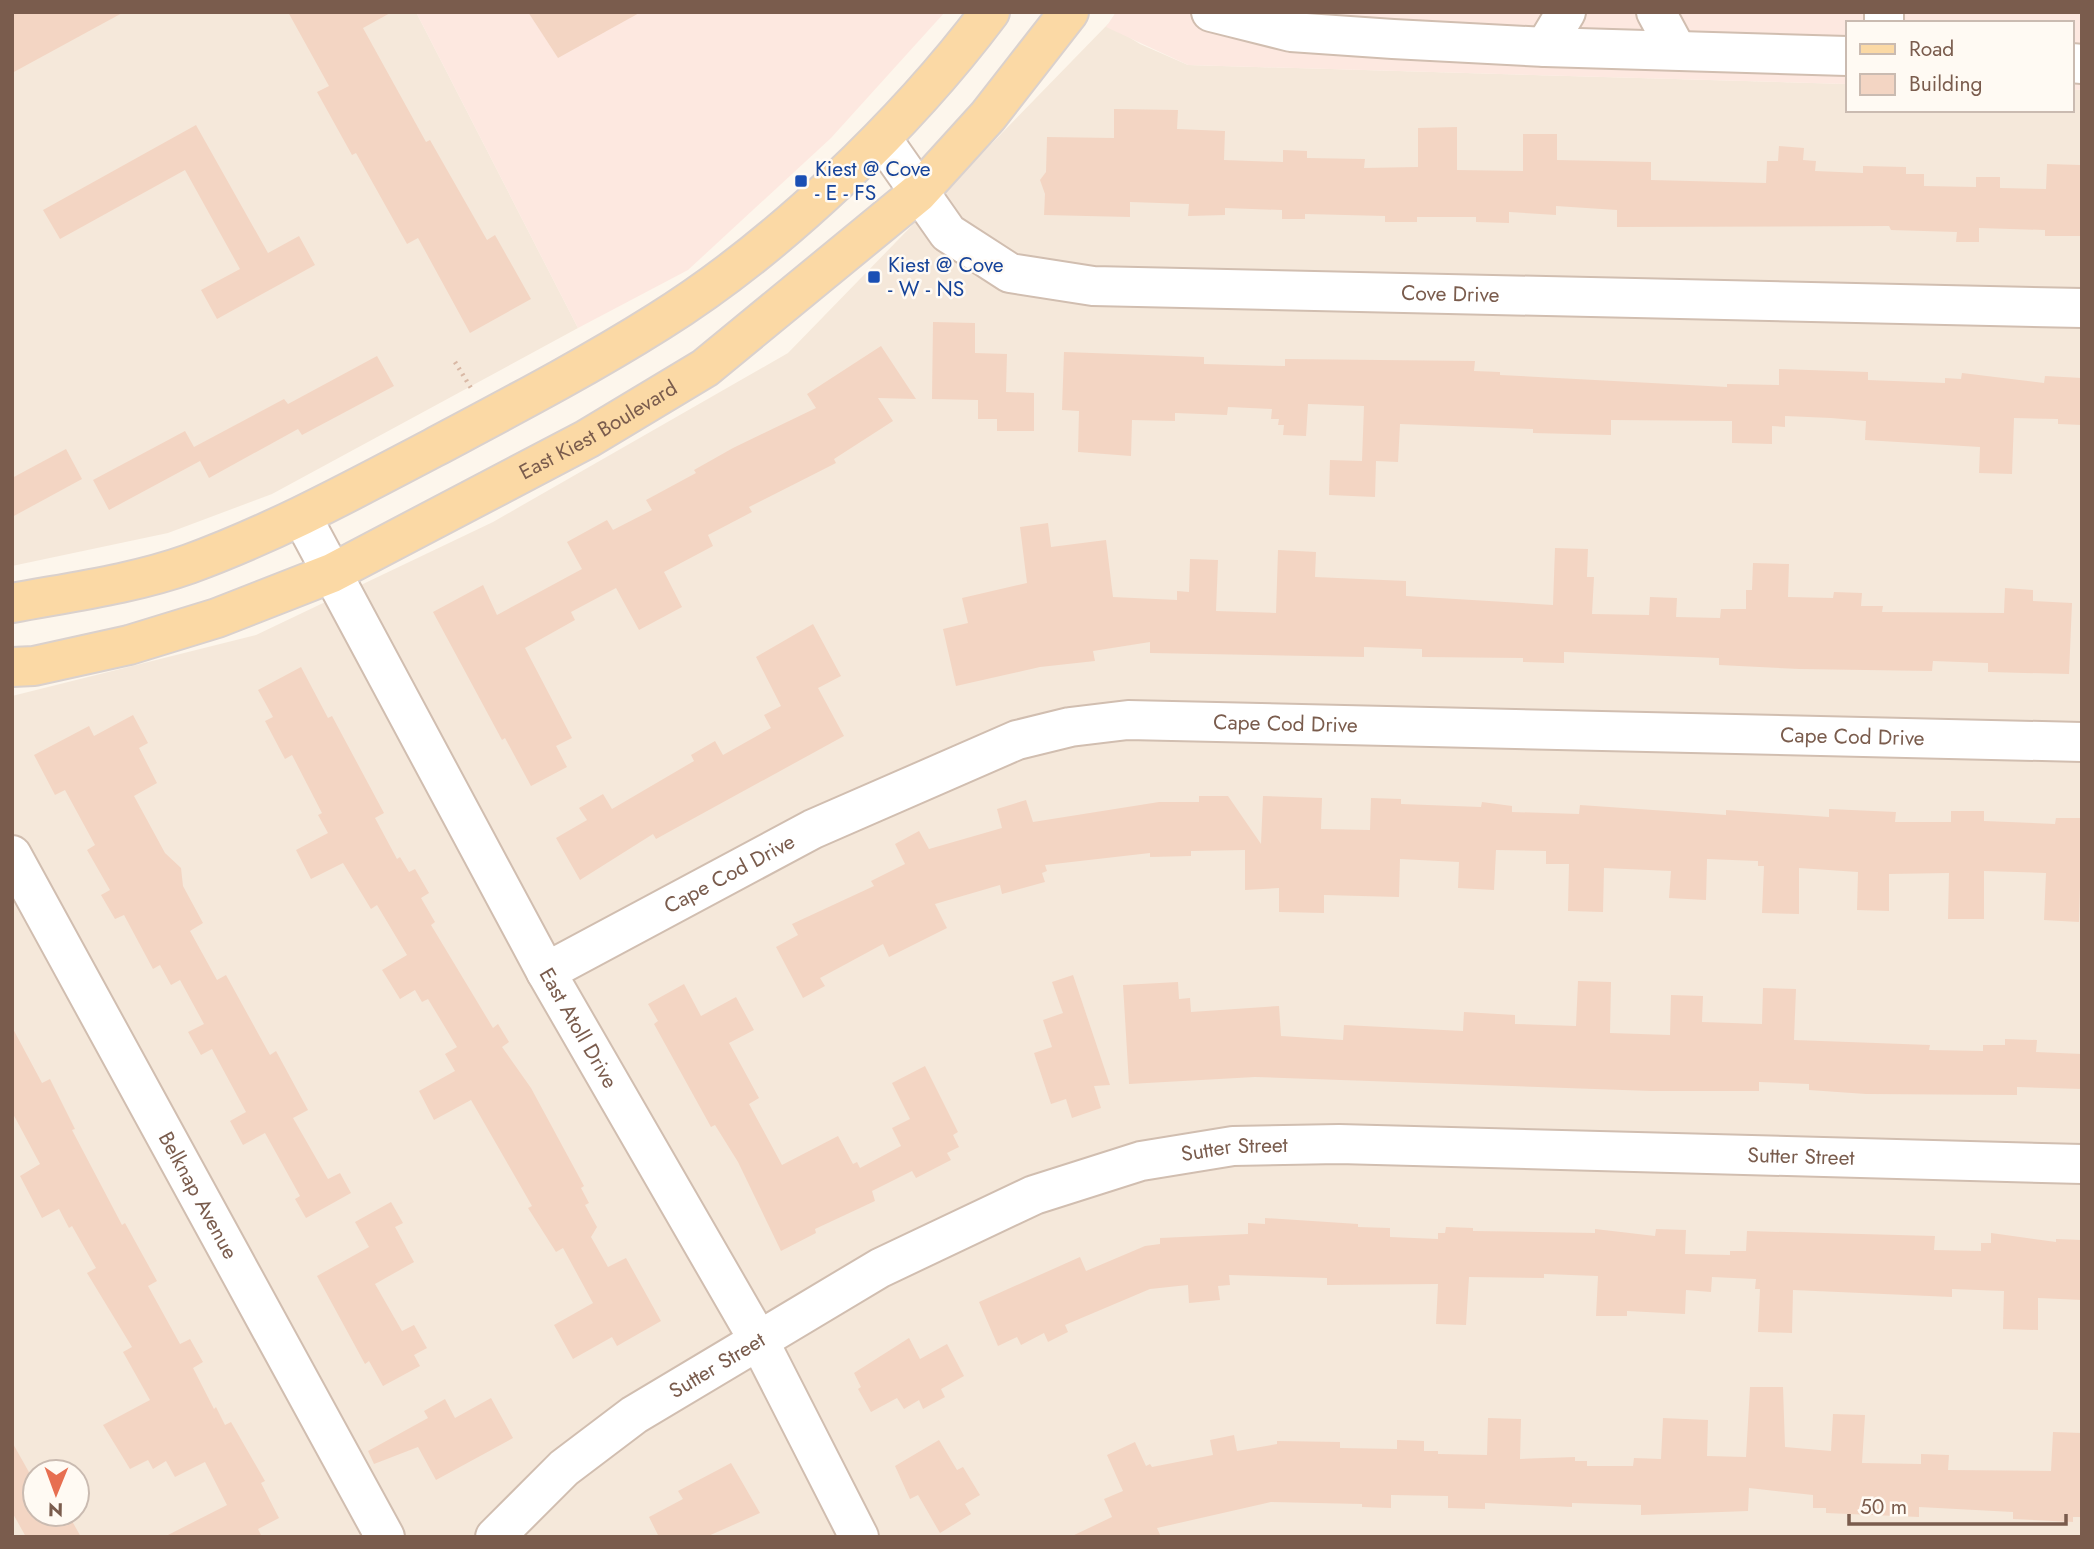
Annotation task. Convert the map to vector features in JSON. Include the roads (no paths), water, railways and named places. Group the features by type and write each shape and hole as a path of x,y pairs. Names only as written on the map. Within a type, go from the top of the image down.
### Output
{"main road":[{"path":"12,603 97,587 188,564 302,517 544,389 660,321 761,247 882,139 990,12"},
{"name":"East Kiest Boulevard","path":"12,667 34,666 129,645 217,618 332,573 587,439 705,368 918,194 988,116 1069,12"}],"street":[{"path":"1211,12 1291,32 1402,26 1545,47 1846,56"},
{"path":"1545,47 1566,12"},
{"path":"1656,12 1676,49"},
{"name":"Cove Drive","path":"882,139 918,194 948,233 1010,273 1093,286 2082,308"},
{"name":"East Atoll Drive","path":"302,517 546,972 759,1341 859,1537"},
{"name":"Cape Cod Drive","path":"546,972 813,829 1017,740 1070,727 1142,720 2082,742"},
{"name":"Belknap Avenue","path":"12,855 385,1537"},
{"name":"Sutter Street","path":"495,1537 564,1468 634,1415 880,1268 1034,1195 1141,1161 1233,1146 1339,1144 2082,1164"}],"place":[{"name":"Kiest @ Cove - E - FS","path":"801,181"},
{"name":"Kiest @ Cove - W - NS","path":"874,277"}]}
